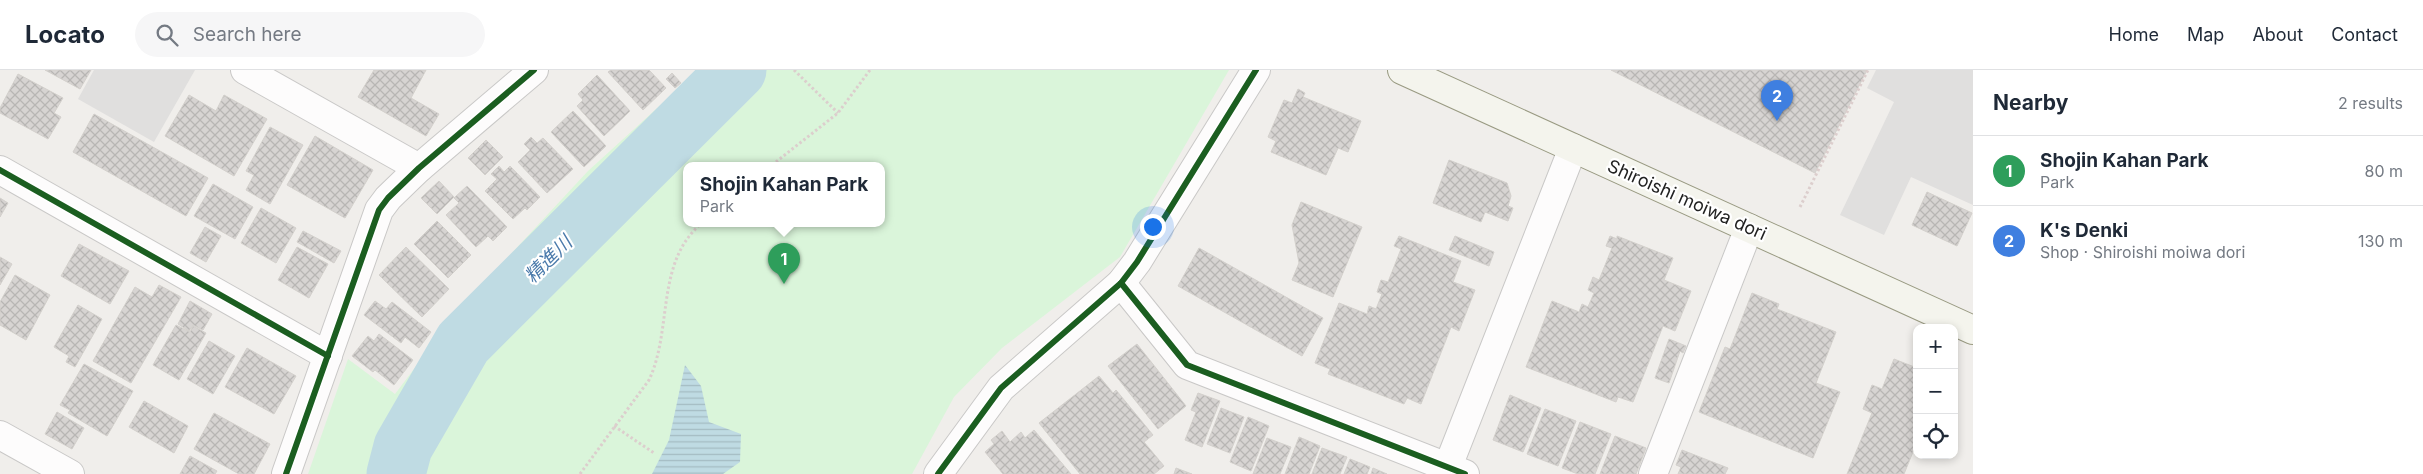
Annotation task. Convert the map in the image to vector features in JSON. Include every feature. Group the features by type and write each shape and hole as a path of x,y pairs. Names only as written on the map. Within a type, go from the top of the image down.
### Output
{"main road":[{"name":"Shiroishi moiwa dori","path":"1402,70 1973,330"}],"street":[{"path":"245,70 419,168"},
{"path":"286,474 379,210 388,198 419,168 534,70"},
{"path":"938,474 1001,388 1121,283 1137,262 1256,70"},
{"path":"1121,283 1187,365 1452,472 1573,148"},
{"path":"0,170 328,356"},
{"path":"1653,474 1749,228"},
{"path":"0,434 70,474"}],"path":[{"path":"794,70 838,113"},
{"path":"776,162 838,113 870,70"},
{"path":"1800,207 1868,70"},
{"path":"580,474 649,380 660,348 672,268 684,244 697,227"},
{"path":"614,426 654,453"}],"green space":[{"path":"699,70 1229,70 1120,257 1002,348 954,397 912,474 308,474 348,359 395,394 458,311 588,171"}],"shaded area":[{"path":"94,70 195,70 154,142 78,99"},
{"path":"1876,70 1973,70 1973,205 1911,177 1884,235 1840,215 1894,102 1867,88"}],"water":[{"path":"685,365 701,386 709,422 741,434 740,462 723,474 652,474 669,440"}],"building":[{"path":"45,70 91,70 80,89"},
{"path":"374,70 426,70 411,98 439,114 426,136 358,97"},
{"path":"611,70 649,70 666,88 643,110 608,72"},
{"path":"1611,70 1867,70 1815,173"},
{"path":"672,73 681,83 675,88 666,79"},
{"path":"18,74 63,98 54,113 61,117 48,139 0,113 0,108"},
{"path":"597,75 630,111 604,136 577,106 583,100 578,94"},
{"path":"1298,89 1305,93 1303,97 1361,121 1348,152 1338,148 1326,175 1271,152 1276,141 1268,137 1284,100 1292,103"},
{"path":"189,95 216,111 224,95 267,119 234,176 165,136"},
{"path":"573,111 606,146 584,167 551,132"},
{"path":"94,114 208,178 186,216 73,152"},
{"path":"270,127 303,145 270,204 246,190 254,175 246,171"},
{"path":"315,136 373,170 345,218 287,185"},
{"path":"531,137 537,143 543,138 573,169 547,193 518,162 530,150 524,144"},
{"path":"486,140 503,157 485,175 468,158"},
{"path":"1449,160 1507,183 1511,196 1508,206 1513,208 1508,221 1485,212 1481,222 1433,203"},
{"path":"499,166 504,172 510,166 540,197 527,210 525,208 513,219 485,191 497,179 491,174"},
{"path":"439,181 454,197 437,214 421,198"},
{"path":"213,184 253,207 235,239 194,216"},
{"path":"467,186 507,227 493,241 488,236 476,247 446,215 459,203 454,198"},
{"path":"1927,192 1972,213 1957,246 1912,225"},
{"path":"0,198 8,203 0,217"},
{"path":"1301,202 1362,227 1333,297 1292,280 1299,263 1292,225"},
{"path":"261,208 296,228 276,263 241,243"},
{"path":"437,221 471,255 448,278 414,244"},
{"path":"205,227 221,236 206,262 190,253"},
{"path":"303,231 341,251 334,263 297,242"},
{"path":"1399,236 1461,261 1453,282 1475,290 1459,331 1451,327 1421,404 1407,398 1404,404 1328,374 1330,369 1315,363 1339,303 1367,314 1369,306 1376,309 1382,294 1377,292 1381,280 1388,282 1401,249 1394,246"},
{"path":"1455,236 1494,252 1489,266 1449,250"},
{"path":"1610,236 1617,239 1617,236 1673,258 1664,280 1691,291 1675,331 1663,326 1633,402 1618,397 1616,402 1526,367 1552,301 1579,312 1582,304 1588,307 1594,293 1588,290 1593,277 1599,280 1612,248 1606,246"},
{"path":"79,244 129,271 110,304 61,276"},
{"path":"297,247 328,264 309,298 278,280"},
{"path":"406,247 449,289 422,317 379,275"},
{"path":"1199,248 1323,318 1302,356 1178,286"},
{"path":"0,257 12,264 0,285"},
{"path":"15,275 50,295 26,340 0,325 0,302"},
{"path":"159,285 181,297 131,383 93,361 135,287 152,297"},
{"path":"1752,293 1779,304 1777,309 1836,332 1816,383 1840,392 1813,458 1699,412 1725,347 1730,349"},
{"path":"190,301 212,314 203,330 193,325 189,331 178,324"},
{"path":"375,301 386,309 392,302 431,332 419,348 405,337 401,343 364,315"},
{"path":"78,305 102,319 75,367 66,362 69,356 54,347"},
{"path":"176,325 190,332 193,326 206,333 179,380 153,365"},
{"path":"379,334 413,360 394,385 375,370 373,372 352,356 368,336 374,341"},
{"path":"1669,339 1686,346 1683,353 1680,351 1669,383 1655,378"},
{"path":"209,341 235,356 213,394 187,379"},
{"path":"1137,344 1186,406 1158,429 1108,366"},
{"path":"247,348 296,376 274,414 225,387"},
{"path":"1894,359 1913,366 1913,452 1904,474 1847,474 1872,413 1863,409 1872,385 1882,389"},
{"path":"84,364 133,391 107,436 68,413 70,410 60,405"},
{"path":"1099,376 1113,393 1116,390 1153,435 1144,442 1164,466 1154,474 1080,474 1039,423"},
{"path":"1198,393 1220,401 1202,447 1185,440 1196,412 1191,410"},
{"path":"1510,395 1541,408 1523,452 1493,440"},
{"path":"144,401 188,426 174,453 129,427"},
{"path":"1221,408 1244,417 1230,453 1207,444"},
{"path":"1545,409 1576,421 1558,466 1527,454"},
{"path":"57,412 84,428 72,449 45,434"},
{"path":"214,413 270,444 254,474 239,474 194,449"},
{"path":"1248,417 1269,426 1251,471 1230,462"},
{"path":"1580,422 1611,434 1595,474 1578,474 1562,468"},
{"path":"1034,430 1071,474 1003,474 985,452 994,444 991,440 1002,431 1010,442 1021,432 1025,438"},
{"path":"1615,436 1646,448 1636,474 1600,474"},
{"path":"1299,437 1320,446 1309,474 1285,474"},
{"path":"1267,438 1291,447 1280,474 1253,474"},
{"path":"1322,448 1347,457 1340,474 1312,474"},
{"path":"1682,450 1728,468 1725,474 1678,474 1681,467 1676,465"},
{"path":"190,456 217,471 215,474 180,474"},
{"path":"1350,459 1370,467 1367,474 1344,474"},
{"path":"1176,468 1192,474 1174,474"},
{"path":"1373,468 1387,474 1371,474"}],"waterway":[{"name":"精進川","path":"396,474 403,447 463,343 737,70"}],"cycle path":[{"path":"286,474 379,210 388,198 419,168 534,70"},
{"path":"938,474 1001,388 1121,283 1137,262 1256,70"},
{"path":"0,170 328,356"},
{"path":"1121,283 1187,365 1465,474"}],"place":[{"name":"K's Denki","path":"1777,121"},
{"name":"Shojin Kahan Park","path":"784,284"}]}
